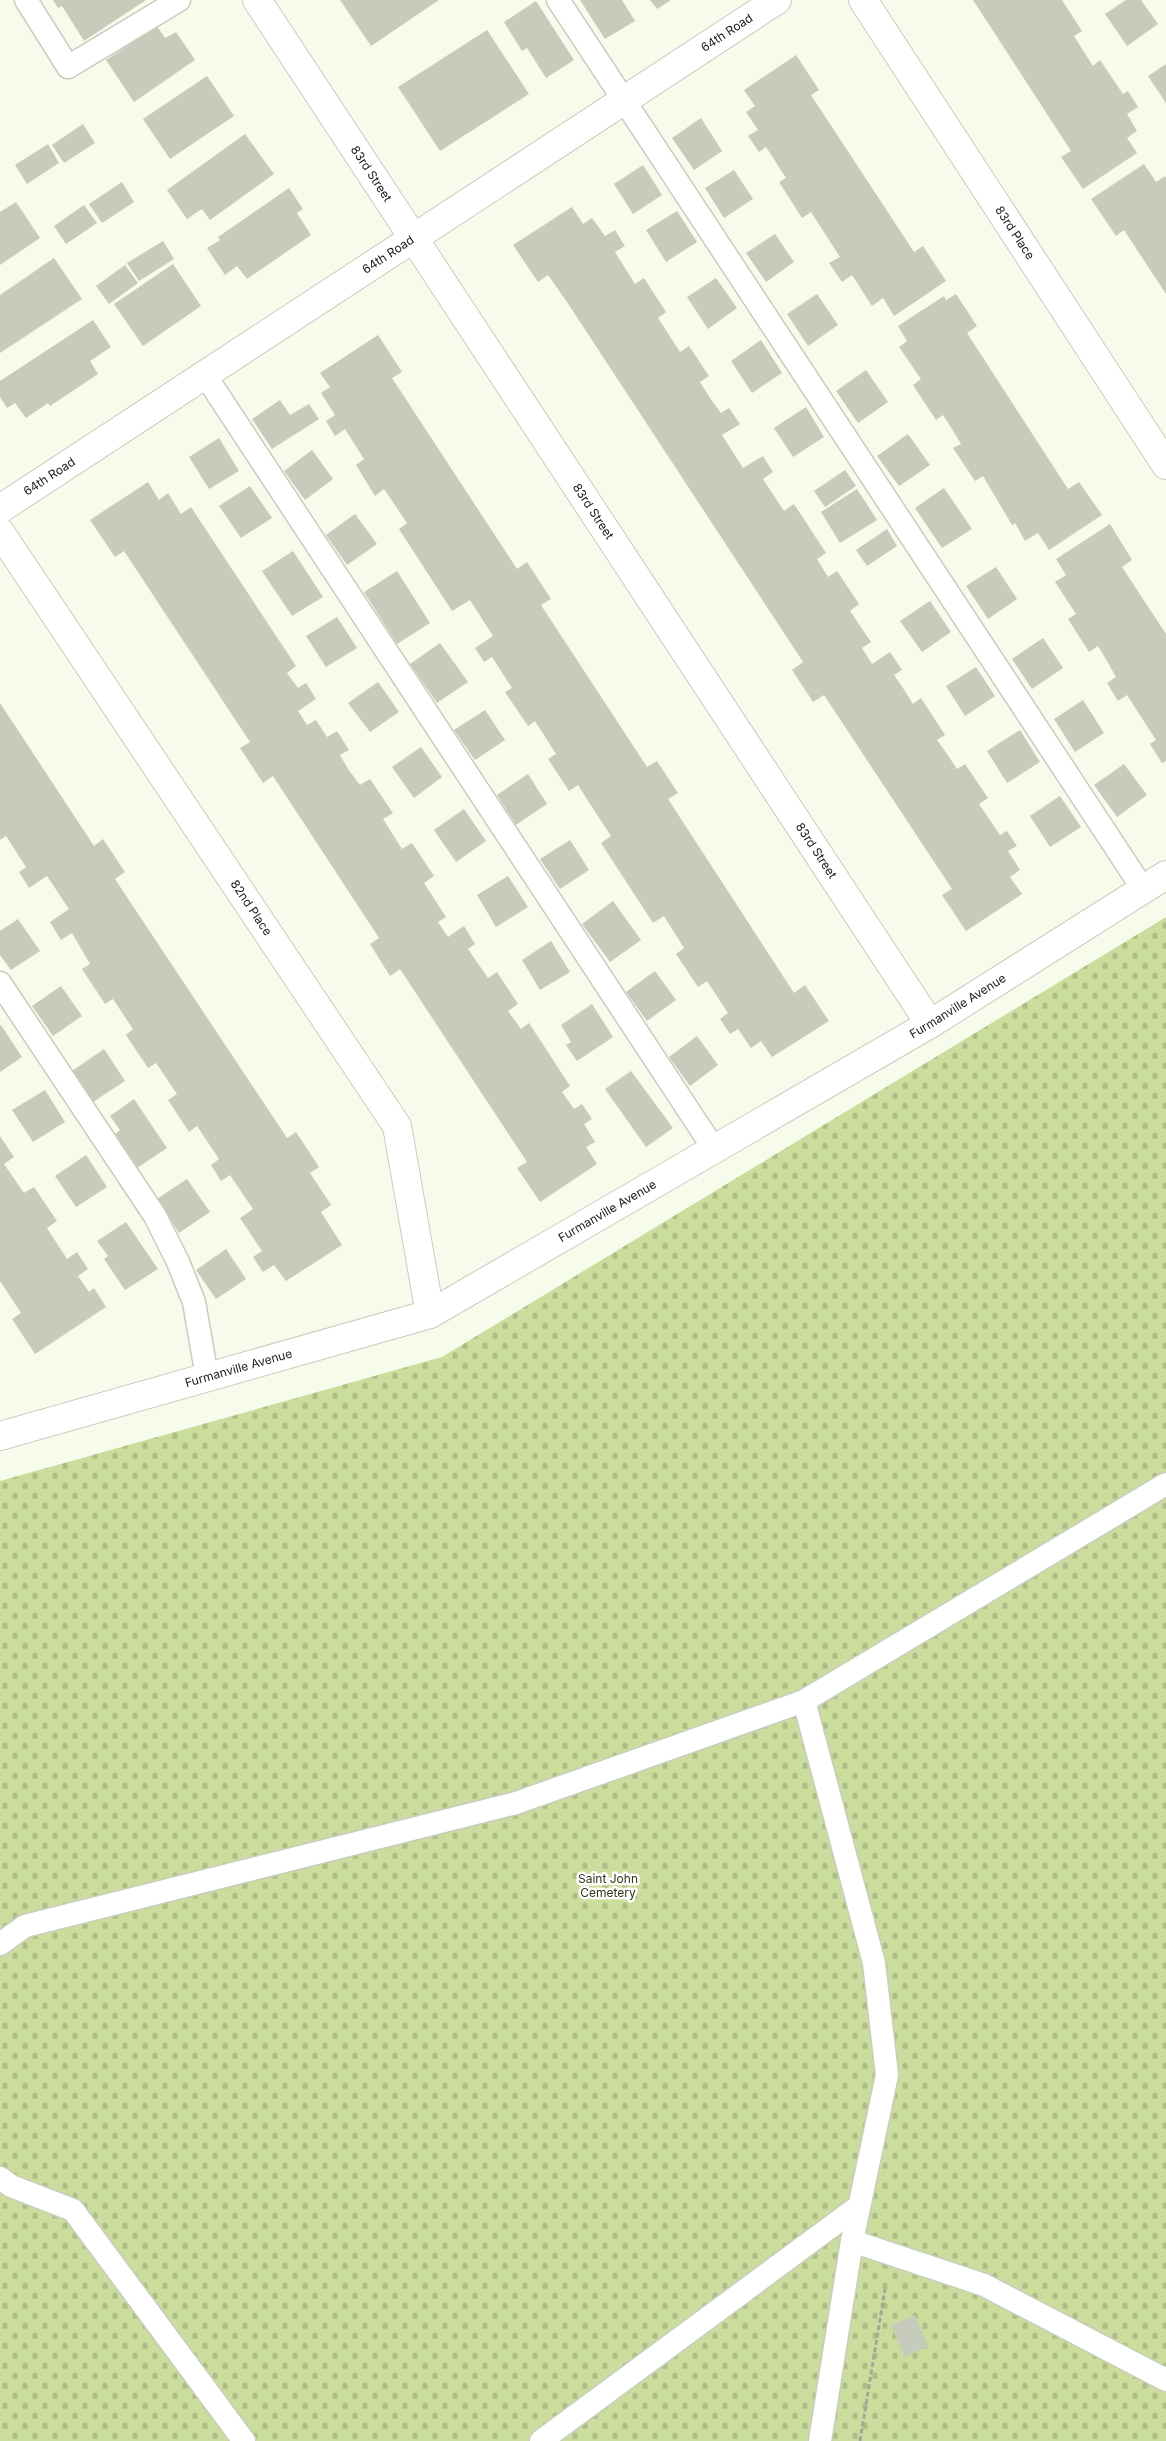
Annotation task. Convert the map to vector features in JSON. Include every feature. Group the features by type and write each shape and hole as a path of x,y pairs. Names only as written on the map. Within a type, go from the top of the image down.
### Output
{"street":[{"name":"83rd Street","path":"257,0 930,1024"},
{"name":"64th Road","path":"0,509 777,0"},
{"name":"83rd Place","path":"863,0 1166,465"},
{"name":"82nd Place","path":"0,532 397,1126 430,1314"},
{"name":"Furmanville Avenue","path":"0,1436 430,1314 930,1024 1166,875"}],"lane":[{"path":"26,0 68,67 179,0"},
{"path":"558,0 1143,889"},
{"path":"205,375 714,1149"},
{"path":"0,984 155,1216 178,1262 194,1302 207,1377"},
{"path":"0,1944 25,1926 516,1803 804,1701 1166,1484"},
{"path":"804,1701 874,1963 887,2075 852,2241 820,2441"},
{"path":"0,2178 11,2186 73,2210 244,2441"},
{"path":"541,2441 859,2206"},
{"path":"852,2241 984,2285 1166,2380"}],"path":[{"path":"860,2441 890,2254"}],"green space":[{"name":"Saint John Cemetery","path":"1166,917 1166,2441 0,2441 0,1481 442,1357"}],"building":[{"path":"53,0 146,0 84,41 62,6 58,8"},
{"path":"340,0 439,0 371,46"},
{"path":"580,0 622,0 635,21 605,39"},
{"path":"650,0 671,0 657,9"},
{"path":"973,0 1062,0 1082,31 1074,36 1093,66 1100,60 1123,94 1128,91 1138,107 1127,114 1137,131 1127,138 1137,153 1083,189 1061,157 1071,151"},
{"path":"1126,0 1141,0 1158,24 1127,46 1105,14"},
{"path":"536,1 574,60 546,78 527,48 522,51 504,22"},
{"path":"157,26 165,38 176,32 195,60 134,102 106,60"},
{"path":"487,30 529,94 440,151 398,87"},
{"path":"796,55 819,90 811,95 914,252 923,246 946,281 894,316 883,298 872,306 852,275 842,282 829,263 840,257 811,212 802,218 779,182 786,178 766,147 759,152 748,136 758,130 746,112 755,106 744,90"},
{"path":"1166,64 1166,103 1148,76"},
{"path":"207,76 234,116 170,159 143,119"},
{"path":"701,118 722,151 694,170 672,138"},
{"path":"83,124 95,143 64,163 52,145"},
{"path":"245,134 274,174 210,220 202,209 187,219 167,190"},
{"path":"48,144 59,163 27,184 15,165"},
{"path":"1144,164 1156,182 1165,176 1166,178 1166,294 1124,230 1116,236 1091,199"},
{"path":"643,165 662,195 633,214 614,184"},
{"path":"734,170 753,199 724,218 705,188"},
{"path":"122,182 134,202 102,223 89,204"},
{"path":"289,188 303,209 297,213 311,235 247,279 237,266 225,275 207,248 220,240 218,237"},
{"path":"16,202 40,238 0,265 0,212"},
{"path":"84,205 97,223 66,244 54,226"},
{"path":"572,207 583,224 592,218 605,236 615,230 625,246 615,252 635,284 644,278 666,312 658,318 680,352 689,346 709,376 700,382 710,398 721,413 729,408 740,424 722,435 743,468 763,456 773,472 763,479 784,511 794,504 826,553 817,559 828,577 837,571 859,604 850,611 871,642 862,648 872,664 890,652 902,670 894,675 913,704 921,698 945,735 937,740 957,769 965,764 988,798 979,804 1000,835 1007,831 1017,846 1008,851 1020,870 1010,877 1022,894 966,931 942,895 952,889 824,695 813,702 792,670 803,662 567,302 548,275 538,282 513,245"},
{"path":"677,211 697,242 666,262 646,230"},
{"path":"775,234 794,262 766,282 746,253"},
{"path":"163,241 174,259 139,281 127,263"},
{"path":"54,258 82,299 0,353 0,295"},
{"path":"173,264 201,306 143,346 114,304"},
{"path":"125,265 138,283 109,304 96,286"},
{"path":"716,278 737,308 708,329 687,297"},
{"path":"817,294 838,325 808,346 787,314"},
{"path":"956,294 977,326 967,333 1068,489 1079,482 1102,515 1049,550 1038,533 1025,541 1015,523 1012,525 983,476 975,481 953,448 961,444 943,415 936,420 913,385 921,379 899,347 907,341 898,326 944,296 946,300"},
{"path":"93,320 111,347 90,361 98,374 50,406 48,403 26,418 15,403 7,408 0,397 0,381"},
{"path":"378,335 402,372 392,378 517,569 527,562 551,599 541,605 647,767 657,761 678,793 668,799 794,993 805,985 829,1021 772,1057 761,1041 751,1048 738,1029 730,1034 720,1019 728,1013 707,981 698,987 676,954 684,948 664,916 653,923 601,843 611,836 578,785 569,791 548,759 556,754 535,721 528,726 505,692 512,688 492,657 484,662 475,648 493,636 470,600 452,611 399,529 407,523 384,489 375,496 356,465 364,459 345,429 335,436 326,421 335,415 321,393 330,387 320,373"},
{"path":"761,340 782,373 752,393 731,361"},
{"path":"866,370 888,402 858,423 836,391"},
{"path":"280,400 290,415 309,404 319,419 272,449 252,419"},
{"path":"806,407 824,437 793,457 774,428"},
{"path":"908,434 930,465 899,486 877,456"},
{"path":"219,438 239,471 209,489 189,457"},
{"path":"312,450 333,479 305,500 284,471"},
{"path":"845,470 856,486 825,507 814,491"},
{"path":"148,482 159,500 168,493 181,514 191,507 296,666 287,673 298,688 306,683 316,699 298,711 307,725 316,720 327,737 337,731 349,750 340,755 348,769 360,785 370,779 393,813 383,819 402,849 412,843 434,876 424,883 446,917 438,922 448,937 464,926 475,944 468,949 488,978 497,972 518,1004 508,1011 521,1029 529,1023 570,1086 562,1092 574,1109 582,1104 592,1119 584,1124 595,1142 586,1147 597,1164 540,1202 517,1168 527,1162 400,969 390,976 370,944 379,938 273,776 263,783 240,748 250,742 124,551 115,557 90,520"},
{"path":"250,486 272,518 241,538 219,506"},
{"path":"944,488 972,529 942,548 915,508"},
{"path":"857,489 877,520 840,543 821,512"},
{"path":"355,514 377,544 347,565 326,535"},
{"path":"1110,524 1132,560 1122,567 1166,634 1166,761 1162,763 1150,744 1156,740 1127,695 1118,701 1107,683 1116,677 1098,646 1089,652 1068,619 1076,614 1055,582 1066,575 1056,559"},
{"path":"887,529 897,546 867,566 856,550"},
{"path":"293,551 323,597 292,616 262,571"},
{"path":"996,567 1017,599 988,619 966,586"},
{"path":"397,571 430,623 397,644 364,592"},
{"path":"930,601 951,632 922,652 900,621"},
{"path":"337,617 357,648 326,667 306,636"},
{"path":"1043,638 1063,668 1032,689 1012,659"},
{"path":"440,643 468,682 437,703 410,664"},
{"path":"976,667 995,696 965,716 946,686"},
{"path":"378,682 399,712 370,732 348,703"},
{"path":"1083,700 1104,733 1075,752 1054,719"},
{"path":"0,703 94,846 103,839 125,872 115,879 287,1138 296,1132 319,1167 310,1173 331,1205 321,1212 342,1245 286,1281 274,1265 263,1272 253,1257 262,1251 240,1218 253,1209 230,1175 221,1181 211,1165 219,1159 197,1126 189,1132 168,1100 177,1094 156,1063 148,1068 126,1035 133,1029 113,999 105,1004 82,969 90,964 72,933 61,940 50,922 69,909 47,876 29,888 19,872 26,867 6,836 0,840"},
{"path":"485,710 505,740 475,760 454,730"},
{"path":"1020,730 1040,762 1007,783 987,751"},
{"path":"421,747 442,777 414,798 392,767"},
{"path":"1124,764 1147,795 1117,817 1094,785"},
{"path":"528,774 547,804 516,825 497,795"},
{"path":"1060,796 1081,827 1050,847 1030,816"},
{"path":"464,809 486,841 456,862 434,830"},
{"path":"570,840 589,870 560,889 540,859"},
{"path":"508,876 528,907 496,927 477,895"},
{"path":"613,901 641,940 610,962 582,924"},
{"path":"18,919 40,951 11,970 0,955 0,931"},
{"path":"551,941 570,972 540,990 522,960"},
{"path":"655,971 676,1000 647,1021 626,992"},
{"path":"61,986 82,1016 53,1036 32,1006"},
{"path":"592,1004 613,1037 577,1061 566,1045 571,1042 561,1025"},
{"path":"0,1026 22,1057 0,1072"},
{"path":"697,1036 718,1065 690,1086 669,1057"},
{"path":"104,1049 125,1081 93,1102 72,1071"},
{"path":"631,1071 673,1128 646,1147 605,1089"},
{"path":"45,1090 65,1122 33,1142 12,1110"},
{"path":"134,1099 167,1148 137,1168 115,1134 120,1130 110,1116"},
{"path":"0,1136 14,1157 4,1164 24,1193 34,1187 57,1221 47,1228 67,1259 77,1252 88,1269 78,1276 89,1292 94,1288 106,1307 35,1354 12,1319 21,1313 0,1281"},
{"path":"86,1155 107,1187 76,1207 55,1176"},
{"path":"187,1179 210,1212 179,1233 157,1199"},
{"path":"126,1222 158,1269 125,1290 104,1259 108,1256 97,1241"},
{"path":"226,1249 246,1279 216,1299 196,1270"},
{"path":"915,2315 928,2347 904,2357 891,2325"}]}
